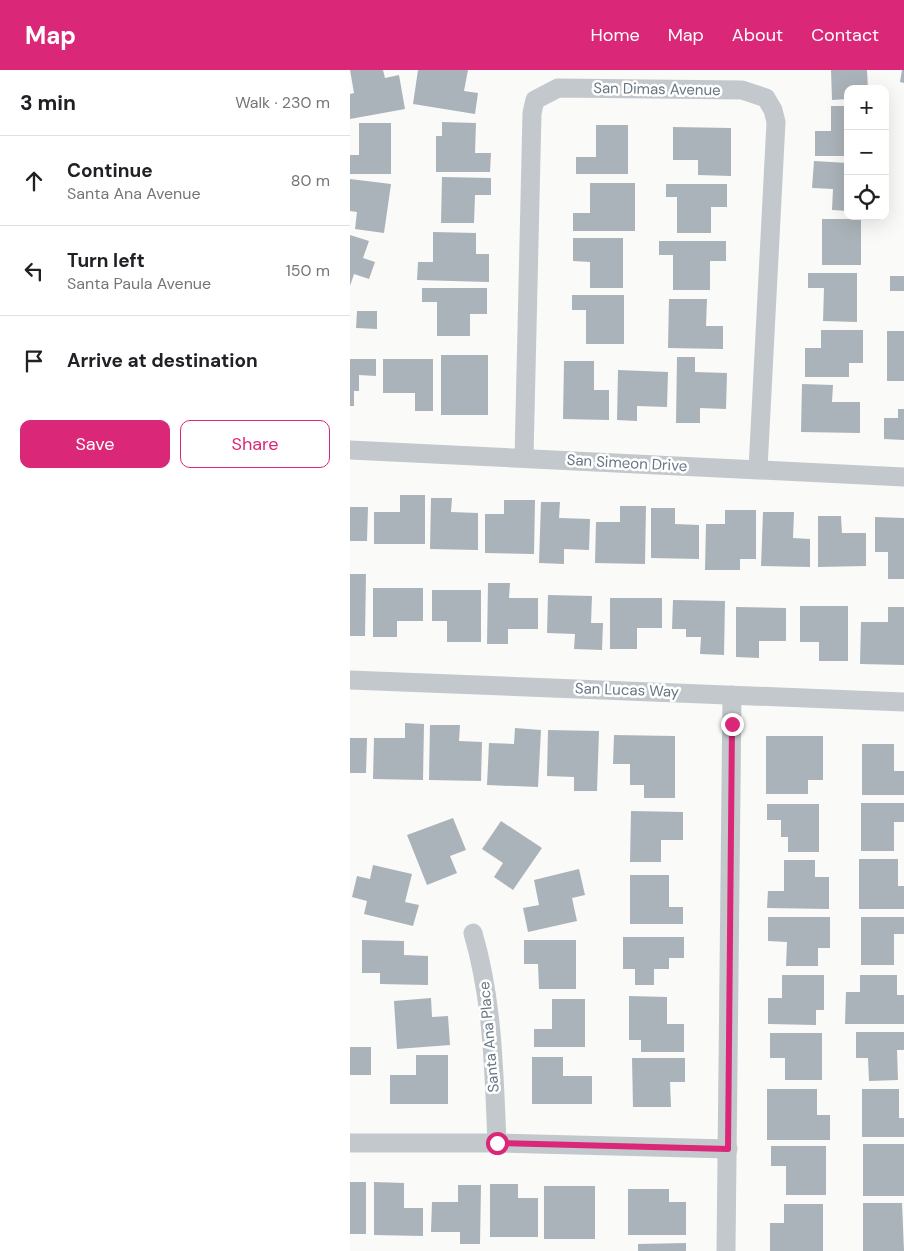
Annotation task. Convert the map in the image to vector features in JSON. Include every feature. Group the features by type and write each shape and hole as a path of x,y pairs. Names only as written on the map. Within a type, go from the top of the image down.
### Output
{"street":[{"name":"San Dimas Avenue","path":"524,458 532,113 536,100 558,88 742,90 766,98 773,110 776,122 758,469"},
{"name":"San Simeon Drive","path":"350,450 904,477"},
{"name":"San Lucas Way","path":"350,680 904,702"},
{"path":"726,1251 732,694"},
{"name":"Santa Ana Place","path":"473,933 481,962 492,1044 497,1143"},
{"path":"350,1143 497,1143 728,1149"}],"building":[{"path":"350,70 383,70 385,78 399,75 405,109 350,119 350,94 354,93"},
{"path":"418,70 468,70 464,91 478,93 475,114 413,104"},
{"path":"831,70 867,70 868,85 844,85 844,99 832,100"},
{"path":"902,70 904,70 904,83 900,82"},
{"path":"831,106 844,106 844,156 815,156 815,131 831,131"},
{"path":"442,122 476,123 475,153 491,153 490,172 436,172 436,136 442,136"},
{"path":"359,123 391,123 391,174 350,174 350,155 359,155"},
{"path":"596,125 628,125 628,174 576,174 576,157 596,157"},
{"path":"673,127 731,128 731,176 698,175 698,160 673,160"},
{"path":"814,161 844,163 844,211 832,210 833,189 812,188"},
{"path":"442,177 491,178 491,195 475,195 474,223 441,223"},
{"path":"350,179 391,184 384,233 355,229 357,212 350,211"},
{"path":"590,183 635,183 635,231 573,231 573,213 590,213"},
{"path":"666,184 727,184 727,207 711,207 711,233 677,233 677,197 666,197"},
{"path":"822,219 861,220 861,265 822,265"},
{"path":"433,232 476,233 476,254 489,254 489,282 417,280 418,262 433,262"},
{"path":"350,235 369,241 363,258 375,262 369,279 354,274 350,286"},
{"path":"573,238 623,238 623,288 590,288 590,262 573,261"},
{"path":"659,241 726,241 726,261 710,261 710,290 673,290 673,255 659,255"},
{"path":"808,273 857,273 857,322 823,321 824,288 808,288"},
{"path":"890,276 904,276 904,291 890,291"},
{"path":"422,288 487,288 487,314 470,314 470,336 437,336 437,302 422,302"},
{"path":"572,295 624,295 624,344 586,344 586,310 572,310"},
{"path":"669,299 707,299 706,326 723,326 723,349 668,348"},
{"path":"357,311 377,311 377,329 356,328"},
{"path":"821,330 863,330 863,363 849,363 849,377 805,377 805,348 821,348"},
{"path":"887,331 904,331 904,381 887,381"},
{"path":"441,355 488,355 488,415 441,415"},
{"path":"677,357 695,357 695,372 727,373 726,409 700,408 700,423 676,423"},
{"path":"350,359 376,359 376,376 359,375 359,391 354,391 354,406 350,406"},
{"path":"383,359 433,359 433,411 415,411 415,393 383,393"},
{"path":"564,361 594,361 594,390 609,390 609,420 563,419"},
{"path":"618,370 668,372 667,407 637,406 637,421 617,420"},
{"path":"802,384 833,385 832,402 860,402 860,433 801,432"},
{"path":"898,409 904,409 904,440 884,439 884,418 898,418"},
{"path":"400,495 425,495 425,544 374,544 374,512 400,512"},
{"path":"431,498 452,498 451,512 478,513 478,550 430,549"},
{"path":"504,500 535,500 534,554 485,553 485,514 504,514"},
{"path":"541,502 560,502 559,518 590,519 589,550 564,549 564,564 539,563"},
{"path":"620,506 646,506 645,564 595,563 596,522 620,522"},
{"path":"350,507 368,507 367,541 350,541"},
{"path":"651,508 675,508 675,524 699,525 699,559 651,558"},
{"path":"725,510 756,510 756,559 740,559 740,570 705,570 706,524 725,524"},
{"path":"763,512 794,512 793,538 810,539 810,567 761,566"},
{"path":"818,516 841,516 842,533 866,533 866,566 818,567"},
{"path":"875,517 904,518 904,579 888,579 888,552 875,552"},
{"path":"350,574 366,574 365,636 350,636"},
{"path":"488,583 510,583 509,598 538,598 538,629 508,629 508,644 487,644"},
{"path":"373,588 423,588 423,621 397,621 397,637 373,637"},
{"path":"432,590 481,590 481,642 447,642 447,621 432,621"},
{"path":"548,595 592,596 591,623 603,623 602,650 574,649 575,634 547,633"},
{"path":"610,598 662,598 662,628 637,628 637,649 610,649"},
{"path":"673,600 725,601 724,655 700,654 701,637 686,637 686,629 672,629"},
{"path":"800,606 848,606 848,661 819,661 819,642 800,642"},
{"path":"736,607 786,608 786,641 759,641 759,658 736,657"},
{"path":"888,607 904,607 904,665 860,664 861,622 888,622"},
{"path":"405,723 424,724 423,780 373,779 374,738 405,738"},
{"path":"430,725 460,725 459,741 482,742 481,781 429,780"},
{"path":"515,728 541,730 538,787 487,785 489,743 514,744"},
{"path":"548,730 599,731 597,791 574,791 574,777 547,776"},
{"path":"614,735 675,736 675,798 644,798 644,785 630,785 630,764 613,764"},
{"path":"766,736 823,736 823,780 808,780 808,794 766,794"},
{"path":"350,738 367,738 366,773 350,773"},
{"path":"862,744 894,744 894,771 904,771 904,795 862,795"},
{"path":"861,803 904,803 904,822 894,822 894,851 861,851"},
{"path":"767,804 819,804 819,852 788,852 788,837 781,837 781,820 767,820"},
{"path":"631,811 683,812 683,840 661,840 661,862 630,862"},
{"path":"453,818 466,850 450,856 457,873 427,885 407,835"},
{"path":"501,821 542,848 513,890 494,877 503,863 482,849"},
{"path":"859,859 898,859 898,886 904,886 904,909 859,909"},
{"path":"784,860 815,860 815,877 829,877 829,909 767,908 768,891 784,891"},
{"path":"373,865 412,874 405,902 419,905 413,926 364,914 367,901 352,897 357,876 370,879"},
{"path":"579,869 585,895 572,898 577,921 528,932 523,908 539,905 534,880"},
{"path":"630,875 669,875 669,907 683,907 683,924 630,924"},
{"path":"768,917 830,917 830,948 818,948 818,966 786,966 787,942 768,941"},
{"path":"861,917 904,917 904,934 894,934 894,965 861,965"},
{"path":"623,937 684,937 684,958 669,958 669,969 654,969 654,985 635,985 635,969 623,969"},
{"path":"362,940 404,941 404,955 428,956 428,985 380,984 380,973 362,973"},
{"path":"524,940 576,940 576,989 539,989 538,964 524,964"},
{"path":"782,975 824,975 824,1010 816,1010 816,1025 768,1024 768,998 782,998"},
{"path":"860,975 897,975 897,995 904,995 904,1024 845,1024 846,992 860,992"},
{"path":"629,996 667,997 667,1024 684,1024 684,1052 641,1052 641,1040 629,1040"},
{"path":"431,998 432,1017 448,1016 450,1045 397,1049 394,1001"},
{"path":"552,999 585,999 585,1047 534,1047 534,1029 552,1029"},
{"path":"856,1032 904,1032 904,1050 897,1050 898,1080 869,1081 868,1058 856,1058"},
{"path":"770,1033 822,1033 822,1080 785,1080 785,1058 770,1058"},
{"path":"350,1047 371,1047 371,1075 350,1075"},
{"path":"416,1055 448,1055 448,1104 390,1104 390,1075 416,1075"},
{"path":"532,1057 563,1057 563,1076 592,1076 592,1104 532,1104"},
{"path":"632,1058 685,1058 685,1082 670,1082 671,1107 633,1107"},
{"path":"767,1089 817,1089 817,1115 830,1115 830,1140 767,1140"},
{"path":"862,1089 899,1089 899,1118 904,1118 904,1137 862,1137"},
{"path":"863,1144 904,1144 904,1196 863,1196"},
{"path":"771,1146 826,1146 826,1195 786,1195 786,1166 771,1166"},
{"path":"350,1182 366,1182 366,1234 350,1234"},
{"path":"374,1182 404,1183 404,1208 423,1208 423,1236 374,1235"},
{"path":"490,1184 518,1184 518,1198 538,1198 538,1237 490,1237"},
{"path":"458,1185 481,1185 480,1244 460,1244 460,1232 431,1232 432,1202 458,1202"},
{"path":"544,1186 595,1186 595,1239 544,1239"},
{"path":"628,1189 669,1189 669,1202 686,1202 686,1235 628,1235"},
{"path":"863,1203 902,1203 904,1251 863,1251"},
{"path":"784,1204 823,1204 823,1251 770,1251 770,1223 784,1223"},
{"path":"686,1243 686,1251 638,1251 638,1244"}],"route":[{"path":"497,1143 728,1149 732,724"}]}
